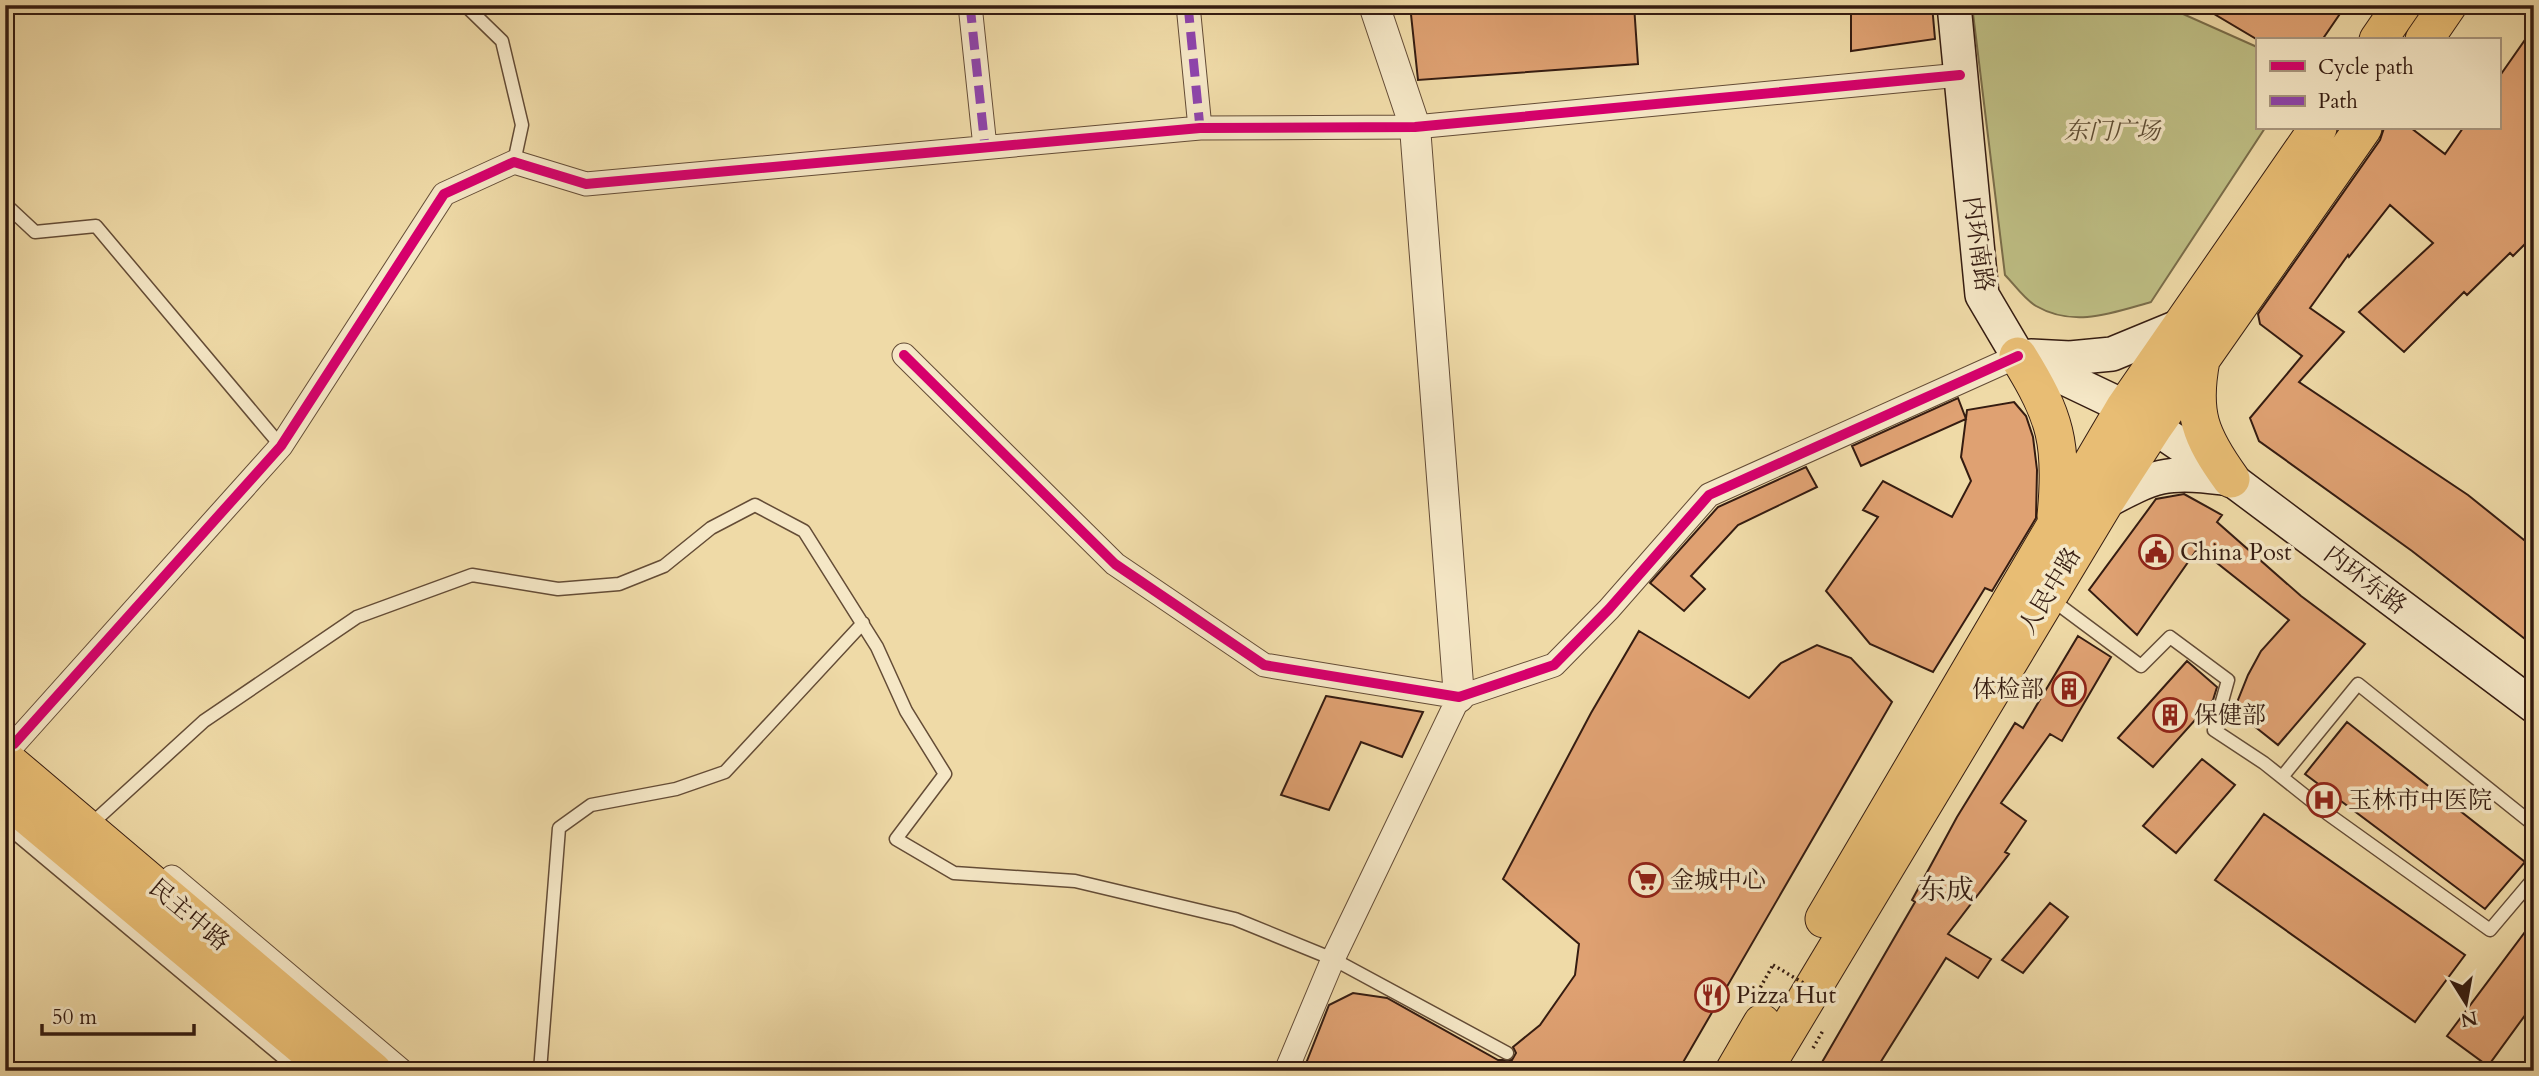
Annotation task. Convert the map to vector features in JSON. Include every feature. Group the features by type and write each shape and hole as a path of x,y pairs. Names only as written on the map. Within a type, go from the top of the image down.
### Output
{"main road":[{"name":"内环南路","path":"1954,5 1982,295 2018,356"},
{"path":"2379,38 2402,5"},
{"path":"2425,38 2448,5"},
{"name":"人民中路","path":"1763,1071 2105,502 2180,326 2317,130"},
{"name":"人民中路","path":"1734,1071 2054,528 2139,418 2202,358 2361,130"},
{"path":"2018,356 2070,358 2112,354 2180,326"},
{"path":"2018,356 2139,418"},
{"path":"2018,356 2053,419 2060,454 2054,528"},
{"path":"2202,358 2197,384 2198,410 2206,444 2231,479"},
{"name":"内环东路","path":"2139,418 2231,479 2534,706"},
{"path":"2105,502 2142,482 2181,472 2231,479"},
{"name":"民主中路","path":"8,746 373,1071"},
{"name":"民主中路","path":"5,797 332,1071"}],"street":[{"path":"970,5 985,147"},
{"path":"1188,5 1200,128"},
{"path":"1286,1071 1333,959 1459,697 1415,127 1374,5"},
{"path":"402,1071 100,816 8,746 281,446 444,194 514,162 586,184 1200,128 1415,127 1959,75"},
{"path":"904,355 1115,564 1264,665 1459,697 1554,665 1609,609 1709,495 2018,356"}],"lane":[{"path":"465,5 502,41 522,125 514,162"},
{"path":"5,204 35,233 96,226 281,446"},
{"path":"100,816 204,722 357,617 472,575 558,589 618,584 664,566 711,528 755,505 804,531 877,647 906,711 944,774 896,839 954,873 1075,881 1235,919 1333,959 1507,1053"},
{"path":"2047,595 2141,666 2170,637 2228,680 2214,730 2490,930 2534,878"},
{"path":"540,1071 559,828 592,805 676,789 725,772 863,624"},
{"path":"2282,777 2358,684 2534,825"},
{"path":"5,825 299,1071"}],"path":[{"path":"1753,1002 1773,965 1839,1004"}],"green space":[{"name":"东门广场","path":"1972,5 2163,5 2256,47 2256,130 2264,130 2151,302 2093,316 2065,316 2036,306 2005,275"}],"building":[{"path":"1410,5 1634,5 1638,64 1418,80"},
{"path":"1851,5 1932,5 1935,39 1851,51"},
{"path":"2199,5 2346,5 2323,38 2256,39"},
{"path":"2534,27 2534,235 2513,256 2510,253 2467,295 2464,292 2404,352 2359,312 2433,243 2390,205 2349,257 2348,255 2310,308 2344,332 2299,382 2468,495 2534,548 2534,646 2412,551 2259,441 2250,418 2302,356 2260,324 2258,314 2380,140 2383,130 2414,130 2445,154 2462,130 2500,130 2500,76"},
{"path":"1958,398 1966,419 1861,466 1852,446"},
{"path":"2014,402 2026,416 2033,437 2037,470 2036,518 1992,591 1985,588 1933,672 1870,644 1826,591 1878,517 1863,510 1883,481 1952,517 1971,481 1961,457 1967,410"},
{"path":"1806,467 1817,487 1738,525 1691,576 1705,589 1684,611 1650,583 1718,507"},
{"path":"2184,494 2222,515 2217,522 2301,596 2365,644 2278,745 2234,710 2261,651 2289,620 2198,548 2137,635 2089,590 2156,499"},
{"name":"金城中心","path":"1639,631 1749,698 1781,663 1817,645 1851,658 1892,702 1678,1071 1303,1071 1329,1005 1353,993 1387,998 1498,1060 1512,1060 1516,1053 1513,1047 1540,1025 1575,975 1579,944 1503,879 1591,713"},
{"path":"2078,636 2111,657 2062,741 2050,734 2001,803 2026,821 2005,852 2009,854 1948,934 1991,959 1978,978 1946,958 1875,1071 1832,1071 1821,1064 1915,902 1912,900 1957,817 2015,723 2023,728"},
{"name":"保健部","path":"2187,661 2217,687 2213,700 2153,767 2118,738"},
{"path":"1326,696 1423,712 1402,757 1361,742 1329,810 1281,795"},
{"path":"2347,722 2525,862 2485,909 2305,774"},
{"path":"2202,759 2235,785 2176,853 2143,826"},
{"path":"2264,814 2465,955 2415,1022 2215,880"},
{"path":"2050,903 2068,917 2023,973 2002,960"},
{"path":"2534,920 2534,1003 2488,1066 2447,1036"}],"marked path":[{"path":"970,5 985,147"},
{"path":"1188,5 1200,128"}],"cycle path":[{"path":"14,744 281,446 444,194 514,162 586,184 1200,128 1415,127 1960,75"},
{"path":"904,355 1115,564 1264,665 1459,697 1554,665 1609,609 1709,495 2018,356"}],"place":[{"name":"China Post","path":"2156,552"},
{"name":"体检部","path":"2069,689"},
{"name":"保健部","path":"2170,715"},
{"name":"玉林市中医院","path":"2324,800"},
{"name":"金城中心","path":"1646,880"},
{"name":"Pizza Hut","path":"1712,995"}],"district":[{"name":"东成","path":"1946,890"}]}
